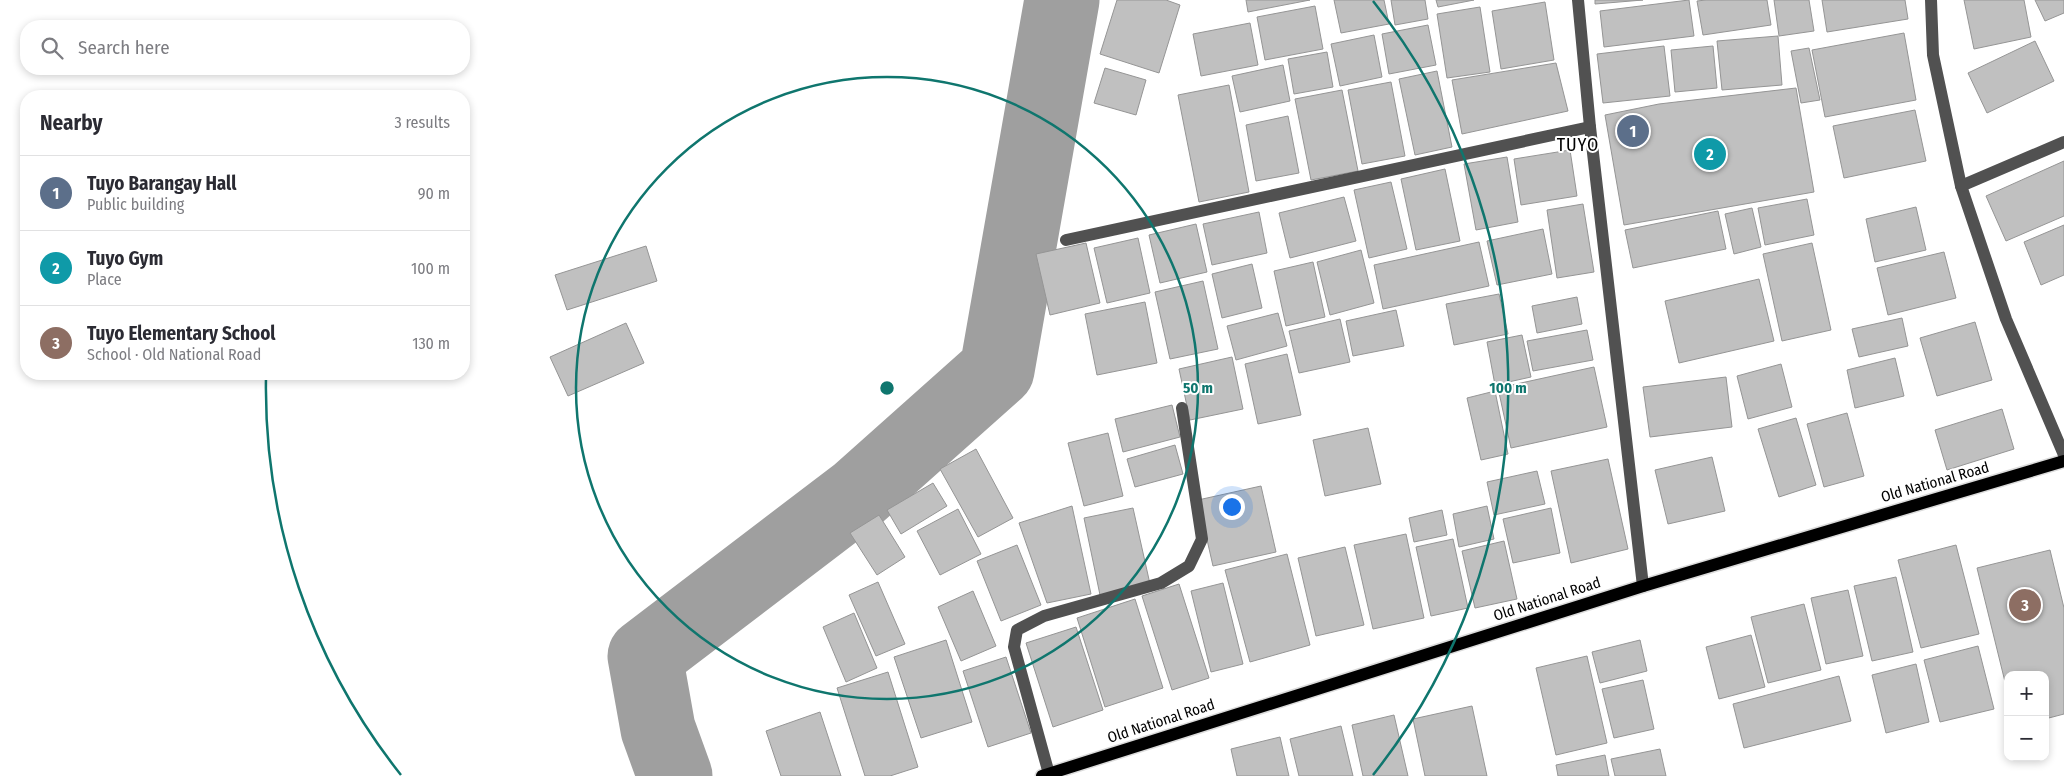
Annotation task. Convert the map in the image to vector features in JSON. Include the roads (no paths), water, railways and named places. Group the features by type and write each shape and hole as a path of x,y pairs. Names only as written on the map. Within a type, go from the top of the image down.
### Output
{"main road":[{"name":"Old National Road","path":"1045,775 1643,586 2064,461"}],"street":[{"path":"1578,0 1590,127 1643,586"},
{"path":"1931,0 1933,55 1961,186 2006,319 2064,455"},
{"path":"1066,240 1590,127"},
{"path":"1961,186 2064,142"},
{"path":"1045,775 1014,646 1017,630 1044,616 1161,583 1189,566 1202,539 1182,408"}],"waterway":[{"path":"675,776 658,729 645,656 859,493 997,370 1062,0"}],"place":[{"name":"Tuyo Barangay Hall","path":"1633,131"},
{"name":"Tuyo Gym","path":"1710,154"},
{"name":"Tuyo Elementary School","path":"2025,605"}],"district":[{"name":"TUYO","path":"1578,145"}]}
